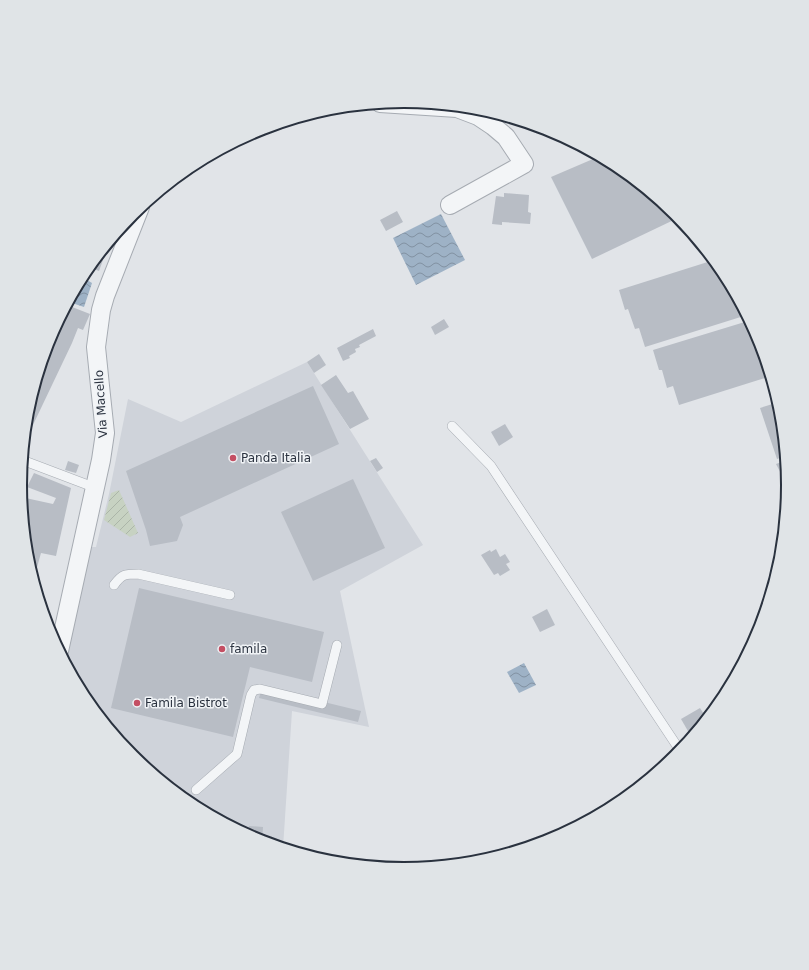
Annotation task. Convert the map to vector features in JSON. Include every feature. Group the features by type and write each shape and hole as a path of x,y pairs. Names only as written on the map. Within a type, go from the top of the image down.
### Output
{"street":[{"path":"450,205 524,164 506,137 493,126 473,114"},
{"name":"Via Macello","path":"61,641 96,488 105,433 96,347 101,310 134,222"}],"lane":[{"path":"452,426 491,466 676,746"},
{"path":"28,462 96,488"},
{"path":"114,585 120,577 126,574 138,574 230,595"},
{"path":"196,790 237,754 251,695 254,690 260,689 322,704 337,645"}],"shaded area":[{"path":"307,362 423,545 340,591 369,727 292,711 283,842 260,834 216,812 195,799 156,769 121,734 105,715 91,695 67,654 91,547 96,547 109,494 128,399 181,422"}],"green space":[{"path":"119,490 138,533 130,537 104,520 111,493"}],"water":[{"path":"441,214 465,260 416,285 393,238"},
{"path":"88,280 92,283 84,307 74,304"},
{"path":"524,663 536,685 519,693 507,672"}],"building":[{"path":"594,159 634,186 653,201 673,220 592,259 551,177"},
{"path":"504,193 529,195 528,212 531,213 530,224 502,222 502,225 492,224 496,196 504,197"},
{"path":"397,211 403,222 386,231 380,220"},
{"path":"102,260 103,260 99,271 95,269"},
{"path":"709,262 742,317 645,347 639,328 635,329 628,309 625,310 619,290"},
{"path":"72,307 90,314 83,330 78,328 32,427 34,411 47,364 66,318"},
{"path":"444,319 449,327 435,335 431,327"},
{"path":"745,322 757,351 765,378 679,405 673,386 667,388 662,370 659,370 653,350"},
{"path":"373,329 376,336 359,345 360,347 355,349 356,352 349,356 350,358 343,361 337,348"},
{"path":"319,354 326,365 314,373 307,362"},
{"path":"336,375 348,393 353,391 369,419 350,429 321,385"},
{"name":"Panda Italia","path":"313,386 339,444 180,517 183,525 177,541 150,546 126,471"},
{"path":"773,404 779,436 781,458 777,459 760,408"},
{"path":"505,424 513,437 499,446 491,432"},
{"path":"376,458 383,468 377,472 370,461"},
{"path":"68,461 79,465 76,473 65,470"},
{"path":"781,462 782,475 776,464"},
{"path":"34,473 71,488 56,556 41,553 37,569 30,534 28,498 53,504 56,498 27,487"},
{"path":"353,479 385,548 313,581 281,512"},
{"path":"496,549 500,557 505,554 510,562 506,564 510,570 500,576 498,573 494,575 481,555 490,550 491,552"},
{"name":"famila","path":"139,588 324,632 312,682 250,667 233,737 111,708"},
{"path":"547,609 555,625 540,632 532,617"},
{"path":"262,687 361,711 358,722 259,698"},
{"path":"700,708 704,715 689,733 681,719"},
{"path":"249,826 263,827 262,835 260,834 249,829"}],"place":[{"name":"Panda Italia","path":"233,458"},
{"name":"famila","path":"222,649"},
{"name":"Famila Bistrot","path":"137,703"}]}
